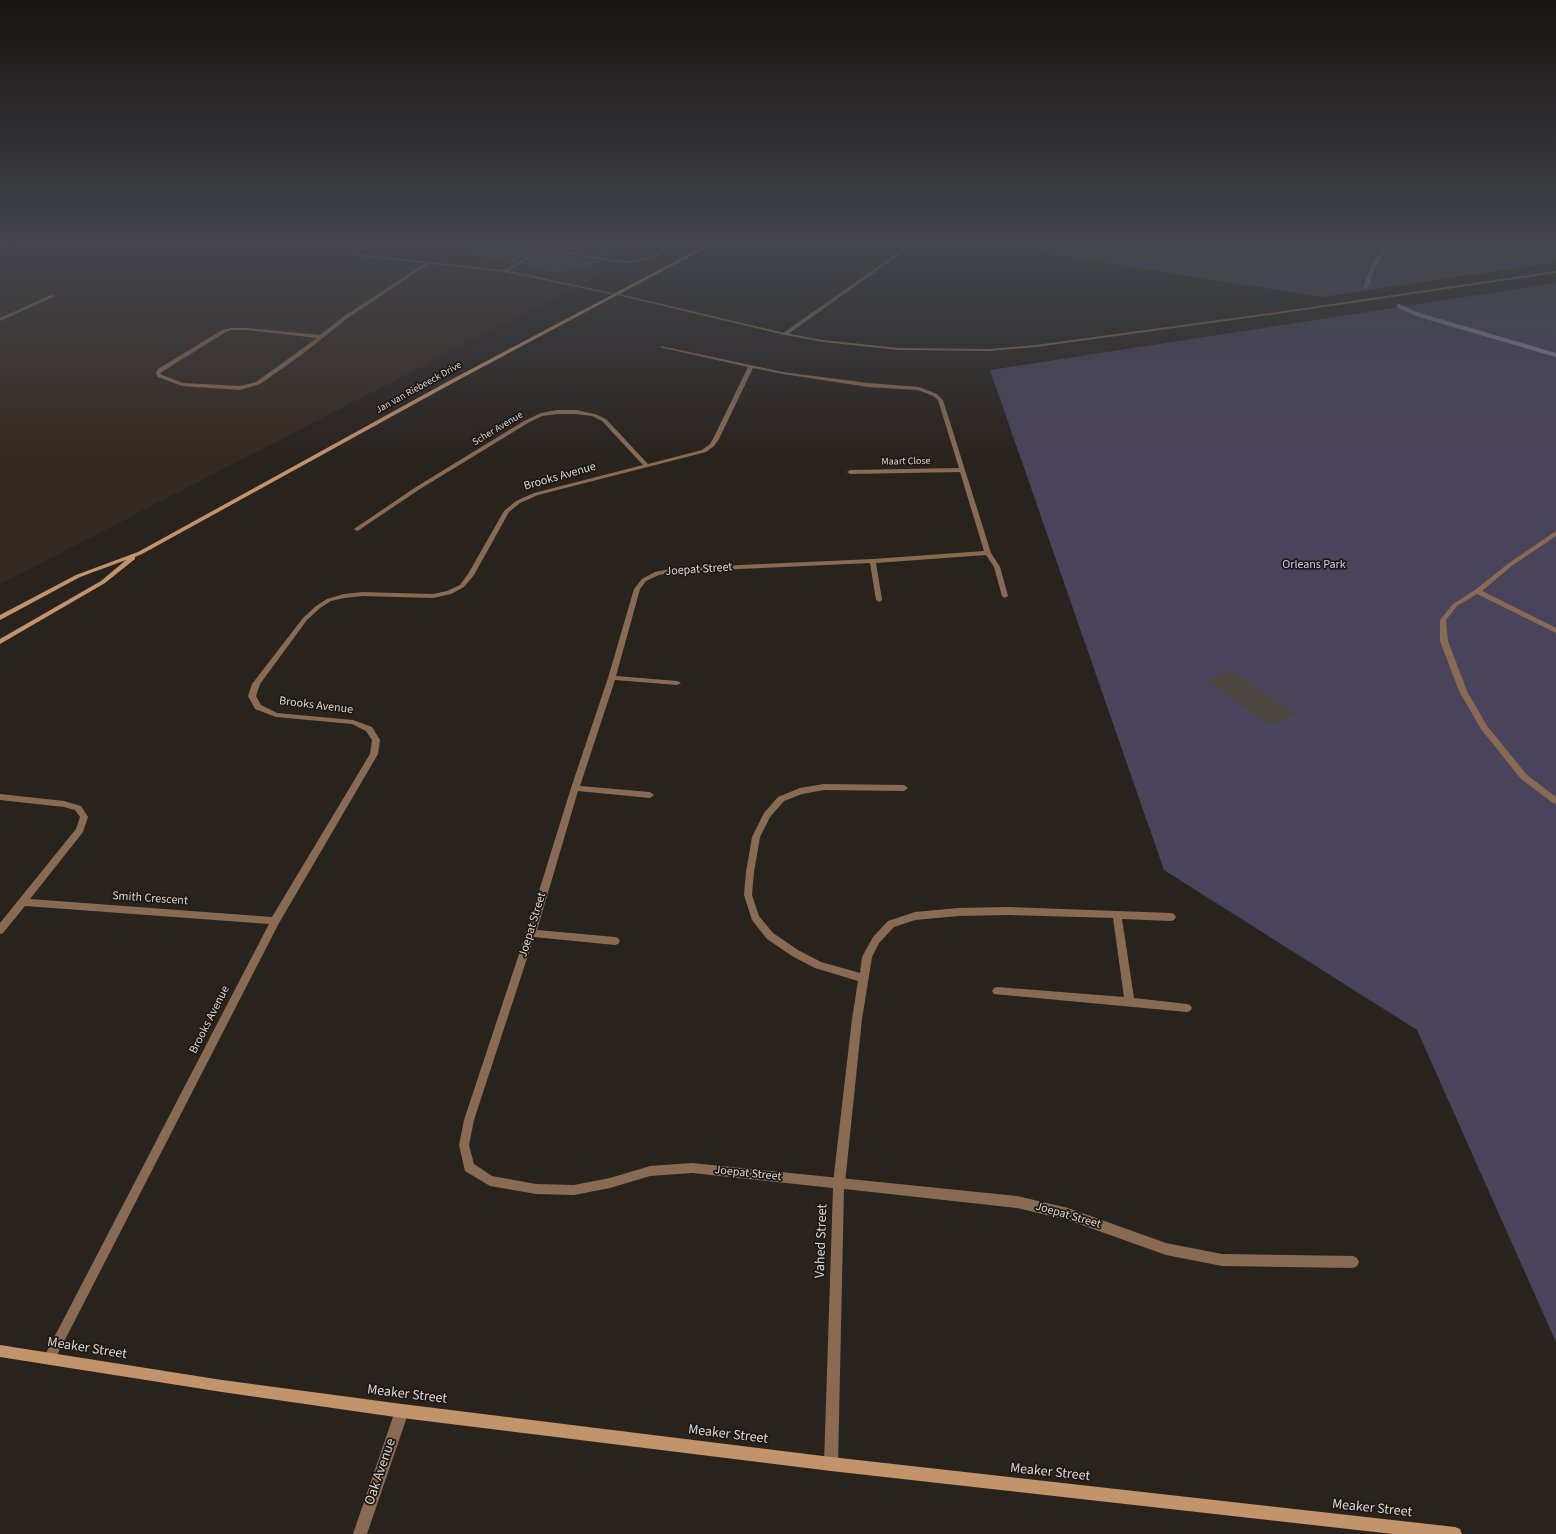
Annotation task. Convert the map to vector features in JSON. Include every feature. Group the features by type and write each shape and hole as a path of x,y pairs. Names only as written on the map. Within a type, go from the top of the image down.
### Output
{"main road":[{"name":"Jan van Riebeeck Drive","path":"0,618 78,576 140,553 446,384 574,316"},
{"name":"Jan van Riebeeck Drive","path":"0,642 103,582 140,553"},
{"name":"Meaker Street","path":"0,1351 228,1387 402,1411 831,1464 1455,1534"}],"street":[{"path":"0,320 10,316"},
{"path":"321,337 247,329 224,331 160,370 158,373 160,376 188,384 240,388 258,383 298,355 321,337 347,316"},
{"path":"707,316 785,334 844,344 943,351 1020,347 1265,316"},
{"path":"785,334 811,316"},
{"path":"663,347 751,366 812,377 919,390 935,395 940,400 988,553 997,567 1005,596"},
{"name":"Brooks Avenue","path":"49,1359 275,920 374,754 376,740 369,729 353,722 276,715 258,707 252,696 256,684 305,619 328,600 362,594 433,596 449,593 462,586 471,575 507,511 518,502 536,494 704,451 716,439 751,366"},
{"name":"Scher Avenue","path":"357,529 418,488 526,422 541,415 557,412 576,412 593,415 604,420 647,466"},
{"name":"Maart Close","path":"850,472 962,470"},
{"path":"1556,533 1511,564 1477,591 1455,605 1443,620 1444,641 1463,691 1484,727 1524,777 1556,801"},
{"name":"Joepat Street","path":"988,553 873,561 675,570 657,573 644,580 638,589 612,678 575,788 531,933 469,1120 464,1145 469,1167 490,1181 536,1189 574,1190 610,1183 650,1170 692,1168 1017,1202 1068,1214 1166,1249 1222,1260 1353,1262"},
{"path":"873,561 879,600"},
{"path":"1477,591 1556,631"},
{"path":"612,678 677,683"},
{"path":"863,978 818,965 795,953 770,936 755,916 748,896 750,872 756,837 767,815 781,799 800,791 824,787 904,788"},
{"path":"575,788 650,795"},
{"path":"0,797 64,804 78,808 84,817 80,830 0,930"},
{"name":"Smith Crescent","path":"23,902 275,920"},
{"name":"Vahed Street","path":"831,1464 839,1183 863,978 867,957 876,940 891,924 915,916 958,912 1008,911 1171,917"},
{"path":"1117,916 1130,1002"},
{"path":"531,933 614,941"},
{"path":"997,991 1187,1008"},
{"name":"Oak Avenue","path":"360,1534 402,1411"}],"shaded area":[{"path":"0,316 521,316 0,584"}],"green space":[{"name":"Orleans Park","path":"1344,316 1556,316 1556,1342 1417,1030 1164,870 990,370"}],"building":[{"path":"1231,670 1296,714 1271,726 1206,681"}],"waterway":[{"path":"1421,316 1556,355"}]}
